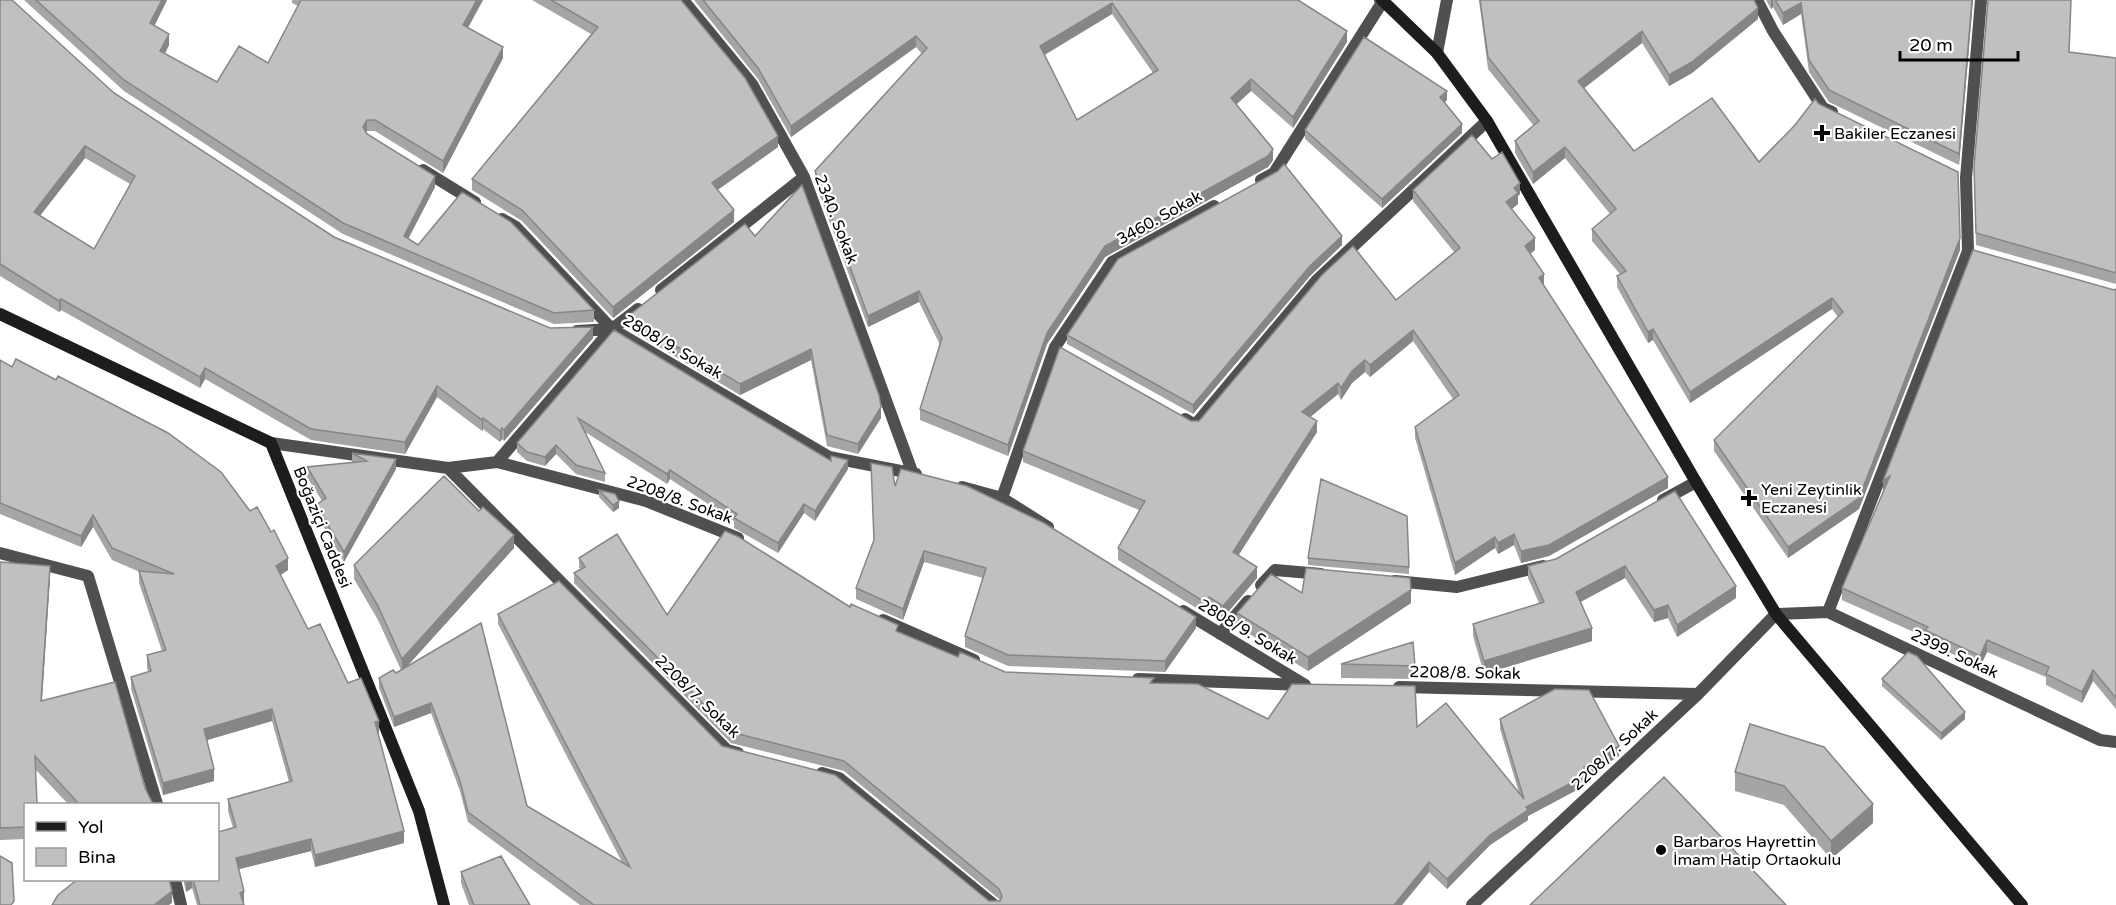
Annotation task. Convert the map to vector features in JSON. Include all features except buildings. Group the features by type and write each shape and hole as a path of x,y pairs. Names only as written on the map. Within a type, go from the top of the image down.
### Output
{"street":[{"name":"2340. Sokak","path":"683,0 752,84 804,177 919,475"},
{"path":"1254,184 1274,173 1382,0 1437,53 1487,121 1696,482 1776,614 2022,905"},
{"path":"1437,53 1447,0"},
{"path":"1757,0 1773,31 1823,108 1843,118"},
{"path":"1828,612 1974,253 1961,176 1981,0"},
{"path":"1175,414 1195,425 1316,281 1487,121"},
{"path":"410,162 516,227 612,329"},
{"path":"496,462 612,329 804,177"},
{"name":"3460. Sokak","path":"1002,498 1060,350 1112,262 1223,201"},
{"path":"0,314 272,443"},
{"name":"2808/9. Sokak","path":"564,331 612,329 829,457 919,475"},
{"name":"2208/8. Sokak","path":"272,443 448,468 496,462 646,501 752,546"},
{"name":"Boğaziçi Caddesi","path":"272,443 419,811 444,905"},
{"name":"2208/7. Sokak","path":"448,468 727,750 750,756"},
{"path":"1654,505 1696,482"},
{"path":"947,483 1002,498 1062,535"},
{"path":"0,553 88,576 157,803"},
{"path":"1378,579 1458,587 1552,564"},
{"path":"1220,634 1275,570 1332,575"},
{"name":"2808/9. Sokak","path":"1126,678 1311,685 1170,603"},
{"path":"866,612 984,664"},
{"name":"2399. Sokak","path":"1776,614 1828,612 2100,740 2116,742"},
{"name":"2208/7. Sokak","path":"1472,905 1698,694 1776,614"},
{"name":"2208/8. Sokak","path":"1389,687 1698,694"},
{"path":"805,769 839,778 994,905"},
{"path":"175,881 181,905"}],"place":[{"name":"Bakiler Eczanesi","path":"1822,133"},
{"name":"Yeni Zeytinlik Eczanesi","path":"1749,498"},
{"name":"Barbaros Hayrettin İmam Hatip Ortaokulu","path":"1661,850"}]}
